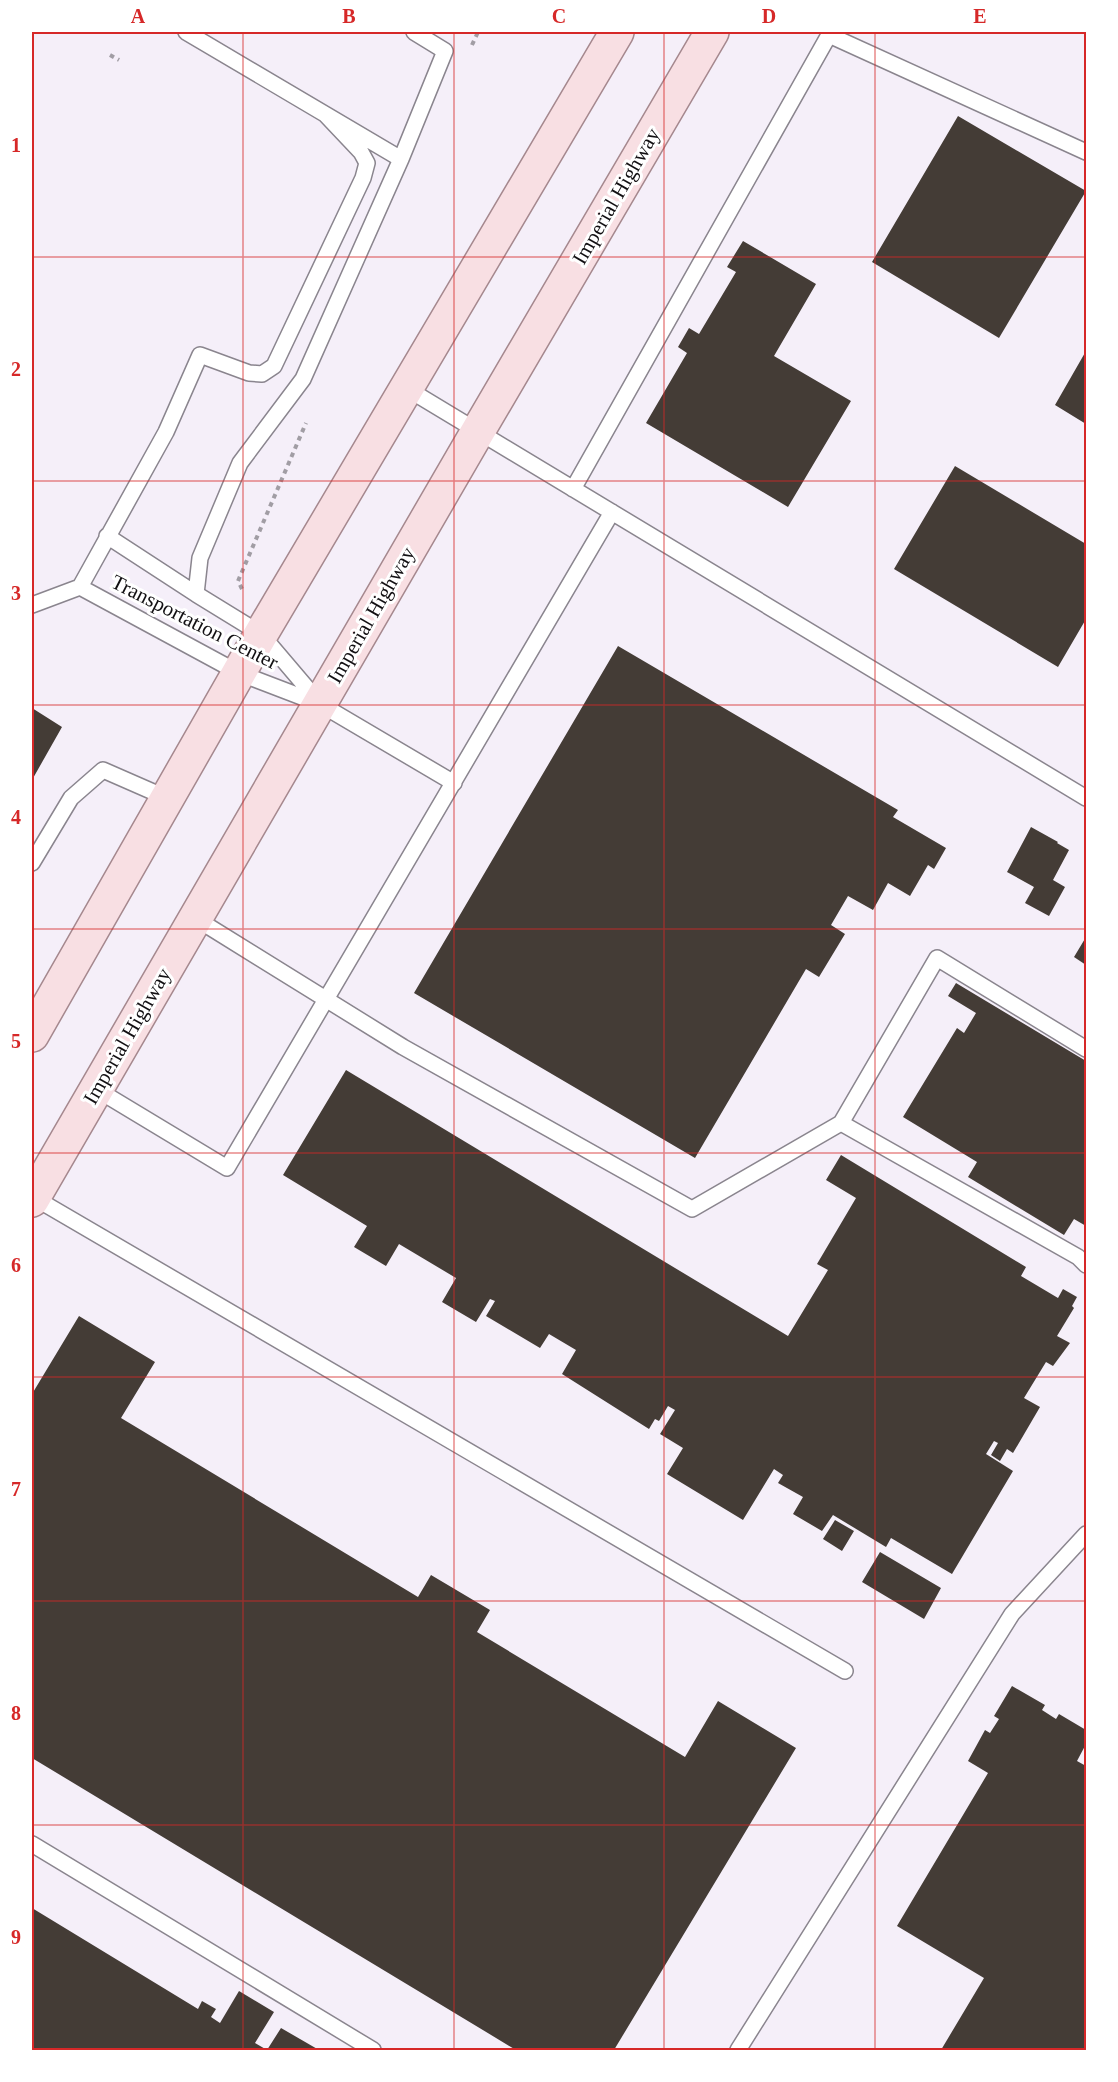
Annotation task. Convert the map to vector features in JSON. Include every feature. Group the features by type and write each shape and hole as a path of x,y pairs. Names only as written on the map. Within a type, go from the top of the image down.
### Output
{"main road":[{"path":"32,1035 261,634 617,32"},
{"name":"Imperial Highway","path":"32,1199 712,32"}],"lane":[{"path":"186,32 401,159"},
{"path":"196,594 200,558 240,464 303,379 401,159 445,51 414,32"},
{"path":"573,489 830,35 1086,152"},
{"path":"107,536 166,432 200,355 249,373 262,374 274,366 363,178 367,164 361,152 326,115"},
{"path":"406,388 1086,798"},
{"path":"96,1089 226,1168 327,1000 612,512"},
{"name":"Transportation Center","path":"32,605 81,587 107,536 261,634 320,704"},
{"name":"Transportation Center","path":"81,587 239,673 320,704"},
{"path":"320,704 454,783"},
{"path":"32,863 71,798 103,770 167,798"},
{"path":"195,918 403,1047 692,1209 841,1123 937,958 1086,1049"},
{"path":"841,1123 1078,1257 1086,1265"},
{"path":"32,1199 845,1671"},
{"path":"738,2050 1012,1614 1086,1534"},
{"path":"32,1844 372,2050"}],"path":[{"path":"110,55 119,60"}],"building":[{"path":"958,116 1086,191 999,338 872,262"},
{"path":"743,241 816,284 774,356 851,401 788,507 646,423 687,353 678,347 689,328 699,334 736,272 727,267"},
{"path":"1086,351 1086,424 1055,405"},
{"path":"955,466 1086,544 1086,619 1058,667 894,569"},
{"path":"618,646 898,810 893,817 946,848 934,869 928,865 910,896 888,883 873,910 848,896 831,925 845,934 819,977 806,969 695,1158 414,993"},
{"path":"32,708 62,727 32,780"},
{"path":"1031,827 1069,850 1053,880 1065,887 1049,916 1025,903 1034,887 1007,872"},
{"path":"1086,937 1086,965 1074,957"},
{"path":"956,983 1086,1061 1086,1226 1074,1219 1064,1235 968,1177 977,1162 903,1117 957,1028 964,1033 976,1013 948,996"},
{"path":"346,1070 788,1336 828,1270 817,1264 856,1198 826,1180 841,1155 1026,1267 1021,1276 1058,1298 1063,1289 1077,1297 1072,1306 1074,1308 1057,1336 1070,1343 1053,1366 1046,1362 1024,1398 1040,1407 1013,1453 1007,1449 1000,1461 991,1455 998,1443 994,1441 986,1454 1013,1471 952,1574 891,1538 886,1547 833,1515 822,1531 793,1514 803,1497 778,1483 783,1475 774,1469 743,1520 667,1474 683,1448 660,1434 675,1410 668,1406 659,1421 655,1419 649,1429 562,1374 576,1350 549,1334 540,1348 486,1316 495,1301 490,1299 476,1322 442,1302 456,1278 399,1244 386,1266 354,1247 367,1226 283,1175"},
{"path":"79,1316 155,1362 121,1418 418,1597 431,1575 490,1610 477,1632 685,1757 718,1701 796,1748 614,2050 516,2050 32,1758 32,1394"},
{"path":"835,1520 854,1531 842,1551 823,1539"},
{"path":"880,1552 941,1588 924,1619 862,1582"},
{"path":"1012,1686 1045,1705 1042,1710 1056,1719 1059,1714 1086,1730 1086,1744 1077,1761 1086,1766 1086,2047 1084,2050 941,2050 984,1978 897,1926 988,1773 968,1761 985,1730 990,1733 999,1719 994,1716"},
{"path":"32,1908 198,2009 202,2001 216,2009 211,2017 220,2023 239,1991 274,2012 255,2043 267,2050 32,2050"},
{"path":"281,2028 319,2050 267,2050"}]}
